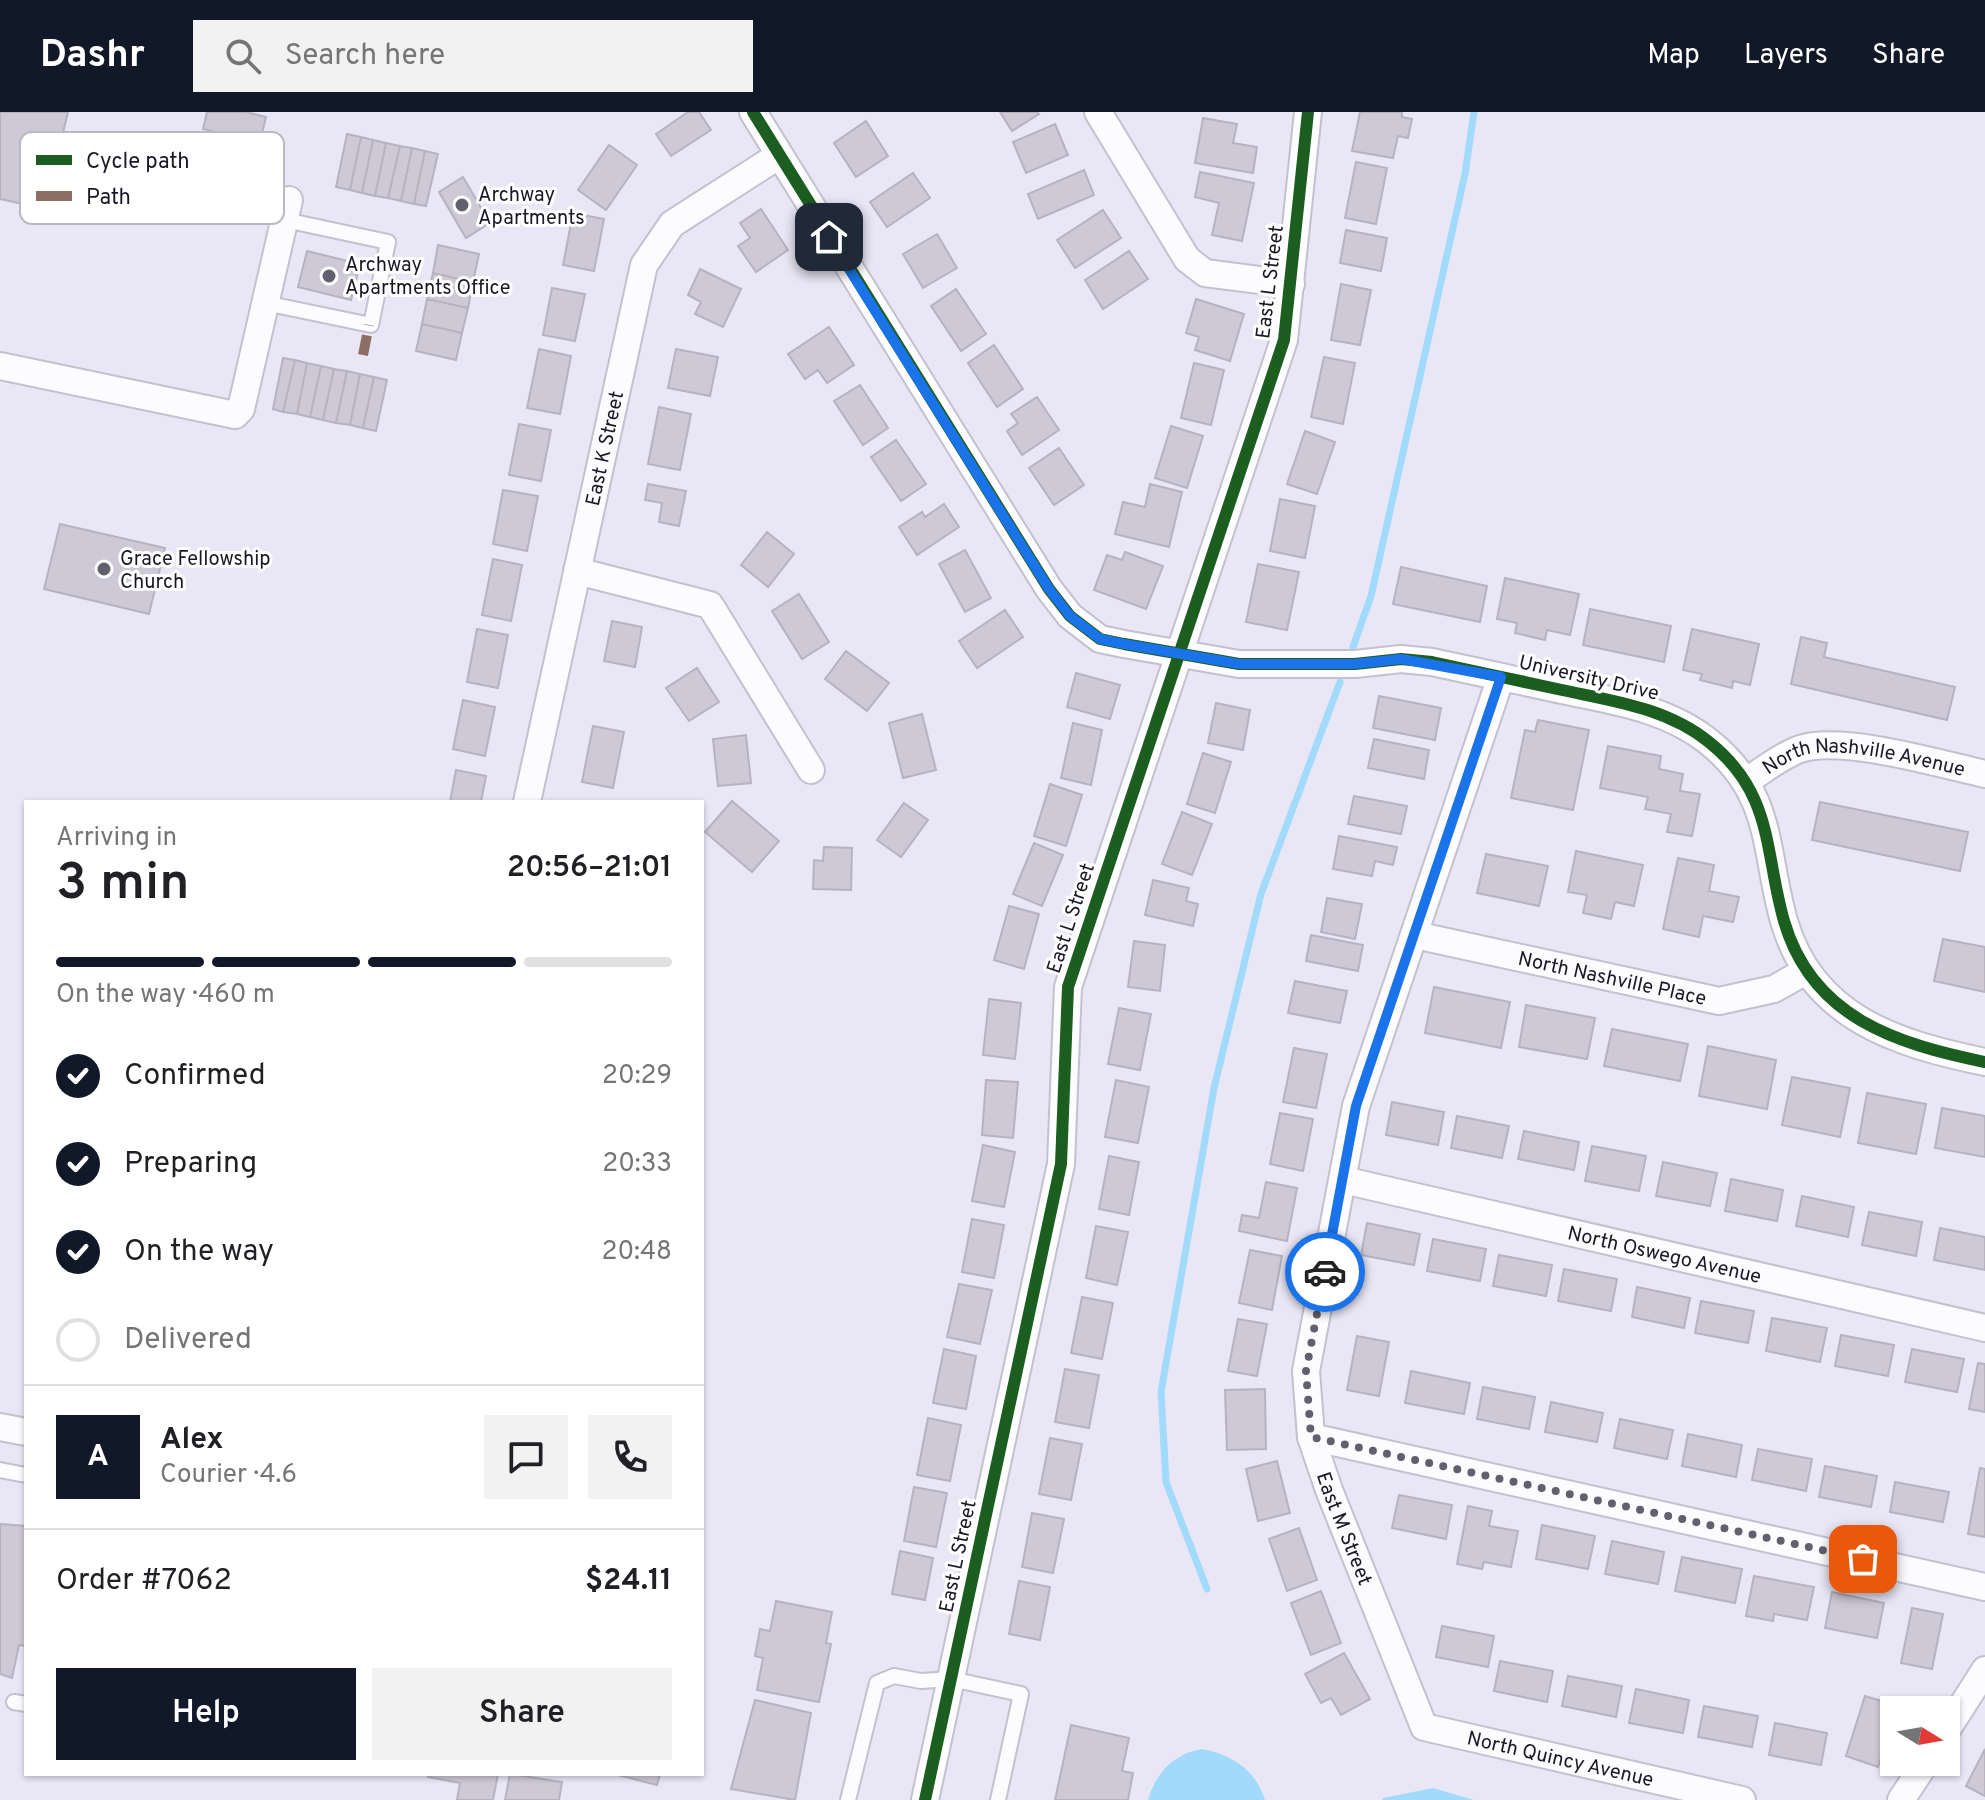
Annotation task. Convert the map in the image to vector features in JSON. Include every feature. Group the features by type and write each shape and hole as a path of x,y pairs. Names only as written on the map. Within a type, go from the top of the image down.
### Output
{"street":[{"name":"University Drive","path":"753,112 1040,575 1070,616 1100,639 1239,664 1355,664 1401,659 1649,709 1685,725 1709,741 1746,781 1768,832 1784,922 1806,971 1850,1015 1887,1037 1928,1050 1985,1062"},
{"path":"1098,112 1187,259 1205,273 1291,284"},
{"name":"East L Street","path":"925,1800 1061,1164 1068,987 1284,340 1308,112"},
{"name":"East K Street","path":"527,800 644,265 672,224 778,156"},
{"path":"284,223 287,210"},
{"path":"0,366 235,415 241,409 284,224"},
{"path":"577,571 710,605 811,770"},
{"name":"East M Street","path":"1424,1727 1329,1490 1311,1437 1306,1371 1356,1106 1501,677"},
{"name":"North Nashville Avenue","path":"1746,781 1800,749 1827,746 1868,750 1985,774"},
{"name":"North Nashville Place","path":"1415,935 1719,1001 1774,989 1806,971"},
{"name":"North Oswego Avenue","path":"1343,1180 1985,1328"},
{"path":"0,1427 24,1432"},
{"path":"1311,1437 1985,1587"},
{"path":"1960,1709 1985,1670"},
{"name":"North Quincy Avenue","path":"1424,1727 1742,1800"},
{"path":"1901,1800 1917,1776"}],"lane":[{"path":"265,303 371,325 388,242 287,210"},
{"path":"0,1470 24,1475"},
{"path":"848,1800 877,1683 894,1676 921,1681 951,1679 1021,1694 998,1800"}],"water":[{"path":"1202,1749 1223,1755 1241,1765 1255,1780 1265,1800 1148,1800 1167,1766 1182,1755"},
{"path":"1433,1788 1474,1800 1382,1800 1383,1798"}],"building":[{"path":"0,112 68,112 63,132 20,132 20,203 0,199"},
{"path":"207,112 246,112 266,117 262,132 203,129"},
{"path":"688,112 699,112 711,130 671,156 656,134"},
{"path":"1000,112 1037,112 1039,114 1012,131"},
{"path":"1360,112 1402,112 1402,117 1412,119 1408,138 1398,136 1393,158 1352,151"},
{"path":"1203,118 1237,124 1233,143 1257,147 1253,173 1195,163"},
{"path":"866,121 888,156 856,177 834,143"},
{"path":"1055,124 1068,155 1026,173 1013,142"},
{"path":"347,134 361,137 350,190 336,187"},
{"path":"361,137 373,140 362,193 350,190"},
{"path":"373,140 386,143 375,196 362,193"},
{"path":"386,143 400,146 388,198 375,196"},
{"path":"609,145 637,165 606,210 578,190"},
{"path":"400,146 412,148 401,201 388,198"},
{"name":"Archway Apartments","path":"412,148 425,151 414,204 401,201"},
{"name":"Archway Apartments","path":"425,151 438,154 426,206 414,204"},
{"path":"1356,162 1387,168 1376,224 1345,218"},
{"path":"1084,170 1094,195 1038,219 1028,194"},
{"path":"1200,172 1254,183 1242,241 1212,235 1219,203 1195,197"},
{"path":"913,173 930,198 887,227 870,202"},
{"name":"Archway Apartments","path":"463,177 490,223 466,238 439,192"},
{"path":"761,209 788,250 756,272 738,246 750,238 740,223"},
{"path":"1103,210 1121,238 1075,268 1057,240"},
{"path":"573,213 604,219 594,271 563,265"},
{"path":"1346,230 1387,238 1381,271 1340,263"},
{"path":"937,234 957,268 923,288 903,254"},
{"name":"Archway Apartments","path":"438,245 479,254 473,282 433,273"},
{"name":"Archway Apartments Office","path":"307,251 360,264 351,300 298,287"},
{"path":"1129,251 1148,279 1103,309 1085,280"},
{"path":"700,269 741,289 723,327 695,314 701,302 688,295"},
{"name":"Archway Apartments","path":"433,273 473,282 468,308 427,299"},
{"path":"1341,284 1371,290 1360,345 1331,340"},
{"path":"552,288 585,294 575,341 543,335"},
{"path":"956,289 986,334 961,351 931,306"},
{"path":"427,299 468,308 462,333 422,324"},
{"path":"1196,299 1244,314 1230,361 1195,350 1199,337 1186,333"},
{"path":"422,324 462,333 456,360 416,351"},
{"path":"829,327 854,365 827,383 818,370 805,379 788,354"},
{"path":"994,345 1023,389 997,407 968,363"},
{"path":"539,349 571,356 560,414 527,408"},
{"path":"676,349 718,357 710,396 668,388"},
{"path":"1324,357 1355,363 1343,424 1311,417"},
{"path":"283,358 295,360 283,412 273,409"},
{"path":"295,360 307,363 297,414 283,412"},
{"path":"307,363 321,366 310,417 297,414"},
{"path":"1194,363 1224,370 1211,425 1181,418"},
{"path":"321,366 334,369 323,420 310,417"},
{"path":"334,369 347,371 336,423 323,420"},
{"path":"347,371 360,374 350,425 336,423"},
{"path":"360,374 374,377 363,428 350,425"},
{"path":"374,377 387,380 376,431 363,428"},
{"path":"860,385 888,428 863,445 834,401"},
{"path":"1037,397 1059,430 1022,455 1007,431 1018,423 1011,414"},
{"path":"659,407 691,414 680,470 648,464"},
{"path":"519,424 551,430 541,481 509,475"},
{"path":"1171,426 1203,436 1187,488 1155,478"},
{"path":"1305,431 1335,442 1317,494 1287,484"},
{"path":"896,440 926,484 901,501 871,457"},
{"path":"1059,448 1084,485 1054,505 1029,468"},
{"path":"648,484 686,491 679,526 659,522 662,503 645,500"},
{"path":"1150,484 1182,492 1169,547 1115,534 1123,502 1145,507"},
{"path":"503,490 538,496 527,551 493,544"},
{"path":"1280,499 1315,506 1305,558 1270,551"},
{"path":"944,504 959,527 917,555 899,527 922,512 925,517"},
{"name":"Grace Fellowship Church","path":"60,524 165,548 149,614 44,589"},
{"path":"767,532 794,554 768,587 741,565"},
{"path":"965,550 991,598 965,612 939,564"},
{"path":"1125,552 1163,566 1146,609 1094,590 1107,555 1122,560"},
{"path":"493,559 522,565 511,621 482,615"},
{"path":"1258,564 1299,572 1287,630 1246,622"},
{"path":"1401,567 1487,586 1480,622 1393,604"},
{"path":"1505,578 1579,594 1570,635 1547,630 1545,640 1515,633 1517,623 1497,619"},
{"path":"799,594 829,642 802,659 772,611"},
{"path":"1590,609 1671,626 1664,662 1583,645"},
{"path":"1005,610 1023,637 977,668 959,641"},
{"path":"612,621 642,627 635,667 604,661"},
{"path":"477,629 508,635 498,688 467,682"},
{"path":"1692,629 1759,644 1750,685 1733,681 1732,688 1700,680 1702,674 1683,670"},
{"path":"1801,637 1827,643 1824,657 1955,687 1947,720 1791,684"},
{"path":"846,651 889,683 867,711 825,679"},
{"path":"697,668 719,702 689,721 666,688"},
{"path":"1076,673 1120,685 1110,719 1067,707"},
{"path":"1379,696 1441,708 1435,740 1373,728"},
{"path":"463,700 495,707 485,756 453,749"},
{"path":"1216,703 1250,710 1243,750 1208,743"},
{"path":"922,714 936,770 903,778 889,723"},
{"path":"1538,720 1589,730 1573,810 1511,798 1525,730 1535,732"},
{"path":"1073,723 1102,730 1091,785 1061,778"},
{"path":"593,726 624,732 613,788 582,782"},
{"path":"746,735 751,783 718,786 713,739"},
{"path":"1374,739 1429,750 1424,779 1368,768"},
{"path":"1608,746 1661,756 1659,769 1683,774 1680,791 1700,794 1692,836 1667,832 1671,814 1645,809 1648,797 1600,788"},
{"path":"1203,753 1231,762 1215,813 1187,804"},
{"path":"456,770 486,776 481,800 450,800"},
{"path":"1050,784 1082,795 1066,846 1034,836"},
{"path":"1354,796 1407,806 1401,834 1348,824"},
{"path":"732,801 779,841 752,872 705,832"},
{"path":"1820,802 1968,832 1960,871 1812,840"},
{"path":"904,803 928,820 901,857 877,840"},
{"path":"1182,812 1212,824 1192,875 1162,864"},
{"path":"1339,836 1397,847 1393,865 1375,861 1372,876 1333,869"},
{"path":"1034,843 1063,855 1042,906 1013,894"},
{"path":"824,847 852,848 851,890 813,889 814,860 823,861"},
{"path":"1576,851 1643,865 1634,906 1615,902 1611,919 1583,913 1587,895 1568,892"},
{"path":"1486,854 1548,866 1539,906 1477,893"},
{"path":"1678,858 1714,865 1709,891 1739,897 1733,922 1703,916 1699,937 1663,929"},
{"path":"1153,880 1189,888 1186,901 1198,904 1193,926 1145,915"},
{"path":"1327,898 1362,904 1355,939 1321,932"},
{"path":"1009,906 1039,914 1024,969 994,960"},
{"path":"1311,935 1363,945 1358,971 1306,961"},
{"path":"1943,939 1985,947 1985,992 1934,981"},
{"path":"1134,941 1165,945 1160,991 1128,987"},
{"path":"1295,981 1347,991 1340,1023 1288,1013"},
{"path":"1434,987 1510,1002 1501,1048 1425,1033"},
{"path":"989,999 1021,1003 1015,1059 983,1055"},
{"path":"1526,1005 1595,1018 1587,1059 1519,1047"},
{"path":"1119,1008 1151,1014 1140,1070 1108,1064"},
{"path":"1612,1029 1688,1044 1680,1081 1604,1066"},
{"path":"1708,1046 1776,1060 1767,1109 1699,1096"},
{"path":"1294,1048 1327,1054 1316,1108 1283,1102"},
{"path":"1792,1077 1850,1088 1840,1137 1782,1125"},
{"path":"986,1080 1018,1082 1013,1138 982,1135"},
{"path":"1116,1080 1149,1087 1138,1143 1105,1137"},
{"path":"1867,1093 1926,1104 1916,1154 1858,1143"},
{"path":"1392,1102 1444,1112 1438,1145 1386,1135"},
{"path":"1942,1108 1985,1116 1985,1157 1935,1148"},
{"path":"1280,1113 1313,1119 1303,1171 1270,1164"},
{"path":"1457,1116 1509,1126 1502,1158 1451,1148"},
{"path":"1524,1131 1579,1142 1574,1170 1518,1159"},
{"path":"983,1145 1015,1152 1004,1207 972,1201"},
{"path":"1592,1146 1646,1156 1639,1191 1585,1181"},
{"path":"1109,1156 1139,1162 1129,1215 1099,1209"},
{"path":"1663,1162 1717,1173 1710,1206 1656,1196"},
{"path":"1731,1179 1783,1190 1777,1221 1725,1211"},
{"path":"1266,1182 1297,1188 1287,1241 1239,1231 1242,1215 1259,1218"},
{"path":"1802,1196 1854,1207 1848,1237 1796,1226"},
{"path":"1869,1212 1922,1222 1916,1256 1862,1245"},
{"path":"972,1219 1004,1225 994,1278 962,1272"},
{"path":"1367,1223 1420,1234 1414,1265 1361,1255"},
{"path":"1096,1226 1128,1232 1117,1285 1086,1278"},
{"path":"1940,1228 1985,1237 1985,1270 1934,1260"},
{"path":"1433,1239 1486,1249 1480,1281 1427,1271"},
{"path":"1250,1250 1282,1256 1272,1310 1239,1303"},
{"path":"1499,1255 1552,1265 1546,1296 1493,1286"},
{"path":"1564,1269 1617,1279 1611,1311 1558,1301"},
{"path":"959,1284 992,1290 980,1344 947,1337"},
{"path":"1637,1287 1690,1298 1684,1328 1632,1317"},
{"path":"1082,1297 1113,1303 1102,1359 1071,1353"},
{"path":"1701,1301 1754,1311 1748,1343 1695,1333"},
{"path":"1772,1318 1827,1328 1820,1362 1766,1351"},
{"path":"1238,1319 1267,1324 1257,1376 1228,1371"},
{"path":"1841,1335 1894,1345 1888,1376 1835,1366"},
{"path":"1357,1336 1389,1342 1379,1396 1347,1390"},
{"path":"944,1349 976,1356 966,1409 933,1403"},
{"path":"1912,1349 1964,1359 1957,1392 1905,1382"},
{"path":"1978,1363 1985,1364 1985,1412 1969,1409"},
{"path":"1065,1369 1099,1375 1089,1428 1055,1422"},
{"path":"1411,1371 1470,1383 1464,1414 1405,1403"},
{"path":"1483,1387 1535,1397 1529,1429 1477,1419"},
{"path":"1265,1389 1266,1449 1227,1450 1225,1390"},
{"path":"1551,1402 1603,1413 1597,1442 1545,1432"},
{"path":"928,1418 961,1425 950,1481 917,1475"},
{"path":"1620,1419 1673,1430 1667,1459 1614,1448"},
{"path":"1688,1434 1742,1445 1736,1477 1682,1466"},
{"path":"1050,1438 1082,1444 1071,1500 1039,1494"},
{"path":"1758,1449 1812,1459 1806,1491 1752,1480"},
{"path":"1277,1461 1290,1513 1258,1521 1246,1469"},
{"path":"1825,1466 1877,1476 1871,1507 1819,1497"},
{"path":"1980,1468 1985,1469 1985,1537 1968,1534"},
{"path":"1895,1482 1949,1492 1943,1522 1890,1512"},
{"path":"914,1487 947,1493 936,1547 904,1541"},
{"path":"1399,1495 1452,1505 1446,1539 1392,1528"},
{"path":"1468,1506 1492,1511 1489,1526 1518,1531 1511,1567 1484,1562 1482,1569 1457,1564"},
{"path":"1032,1513 1064,1519 1053,1573 1022,1567"},
{"path":"0,1524 24,1526 24,1646 19,1645 12,1678 0,1674"},
{"path":"1542,1525 1595,1536 1588,1569 1536,1559"},
{"path":"1299,1528 1317,1580 1287,1591 1269,1539"},
{"path":"1612,1541 1664,1552 1658,1584 1605,1574"},
{"path":"900,1551 933,1558 925,1600 892,1594"},
{"path":"1682,1557 1742,1569 1735,1603 1675,1591"},
{"path":"1754,1576 1814,1587 1807,1620 1774,1614 1773,1621 1746,1616"},
{"path":"1019,1581 1050,1587 1040,1640 1009,1634"},
{"path":"1321,1591 1341,1643 1311,1655 1291,1603"},
{"path":"1832,1592 1884,1603 1877,1638 1825,1628"},
{"path":"776,1601 832,1612 826,1643 831,1644 819,1702 757,1690 763,1658 755,1656 760,1629 770,1631"},
{"path":"1912,1608 1943,1614 1932,1669 1901,1663"},
{"path":"1442,1626 1494,1636 1488,1667 1436,1657"},
{"path":"1344,1653 1370,1699 1341,1715 1331,1698 1321,1703 1305,1674"},
{"path":"1500,1661 1553,1671 1547,1702 1494,1691"},
{"path":"1568,1676 1622,1686 1616,1717 1562,1706"},
{"path":"1636,1689 1689,1700 1683,1733 1629,1723"},
{"path":"1865,1696 1880,1701 1878,1767 1846,1756"},
{"path":"755,1700 811,1713 795,1800 731,1789"},
{"path":"1704,1706 1758,1716 1752,1747 1698,1737"},
{"path":"1775,1723 1827,1733 1821,1765 1769,1755"},
{"path":"1071,1725 1129,1738 1122,1771 1133,1773 1128,1800 1055,1800"},
{"path":"1985,1749 1985,1796 1966,1786"},
{"path":"498,1776 493,1800 457,1800 460,1783 428,1777"},
{"path":"510,1776 562,1782 559,1800 505,1800"},
{"path":"622,1776 659,1776 657,1785"}],"waterway":[{"path":"1353,647 1371,596 1465,174 1474,112"},
{"path":"1207,1589 1166,1482 1161,1392 1214,1088 1261,894 1340,682"}],"marked path":[{"path":"363,355 369,325"}],"cycle path":[{"path":"753,112 1049,589 1070,616 1100,639 1239,664 1355,664 1401,659 1432,662 1620,702 1675,721 1709,742 1745,782 1763,825 1784,921 1797,954 1815,981 1837,1003 1862,1021 1890,1035 1985,1062"},
{"path":"925,1800 1061,1164 1068,987 1284,340 1308,112"}],"way so far":[{"path":"1325,1272 1306,1371 1311,1437 1863,1559"}],"place":[{"name":"Archway Apartments","path":"462,205"},
{"name":"Archway Apartments Office","path":"329,276"},
{"name":"Grace Fellowship Church","path":"104,569"}],"route":[{"path":"829,237 1049,589 1070,616 1100,639 1239,664 1355,664 1401,659 1432,662 1501,677 1356,1106 1325,1272"}]}
